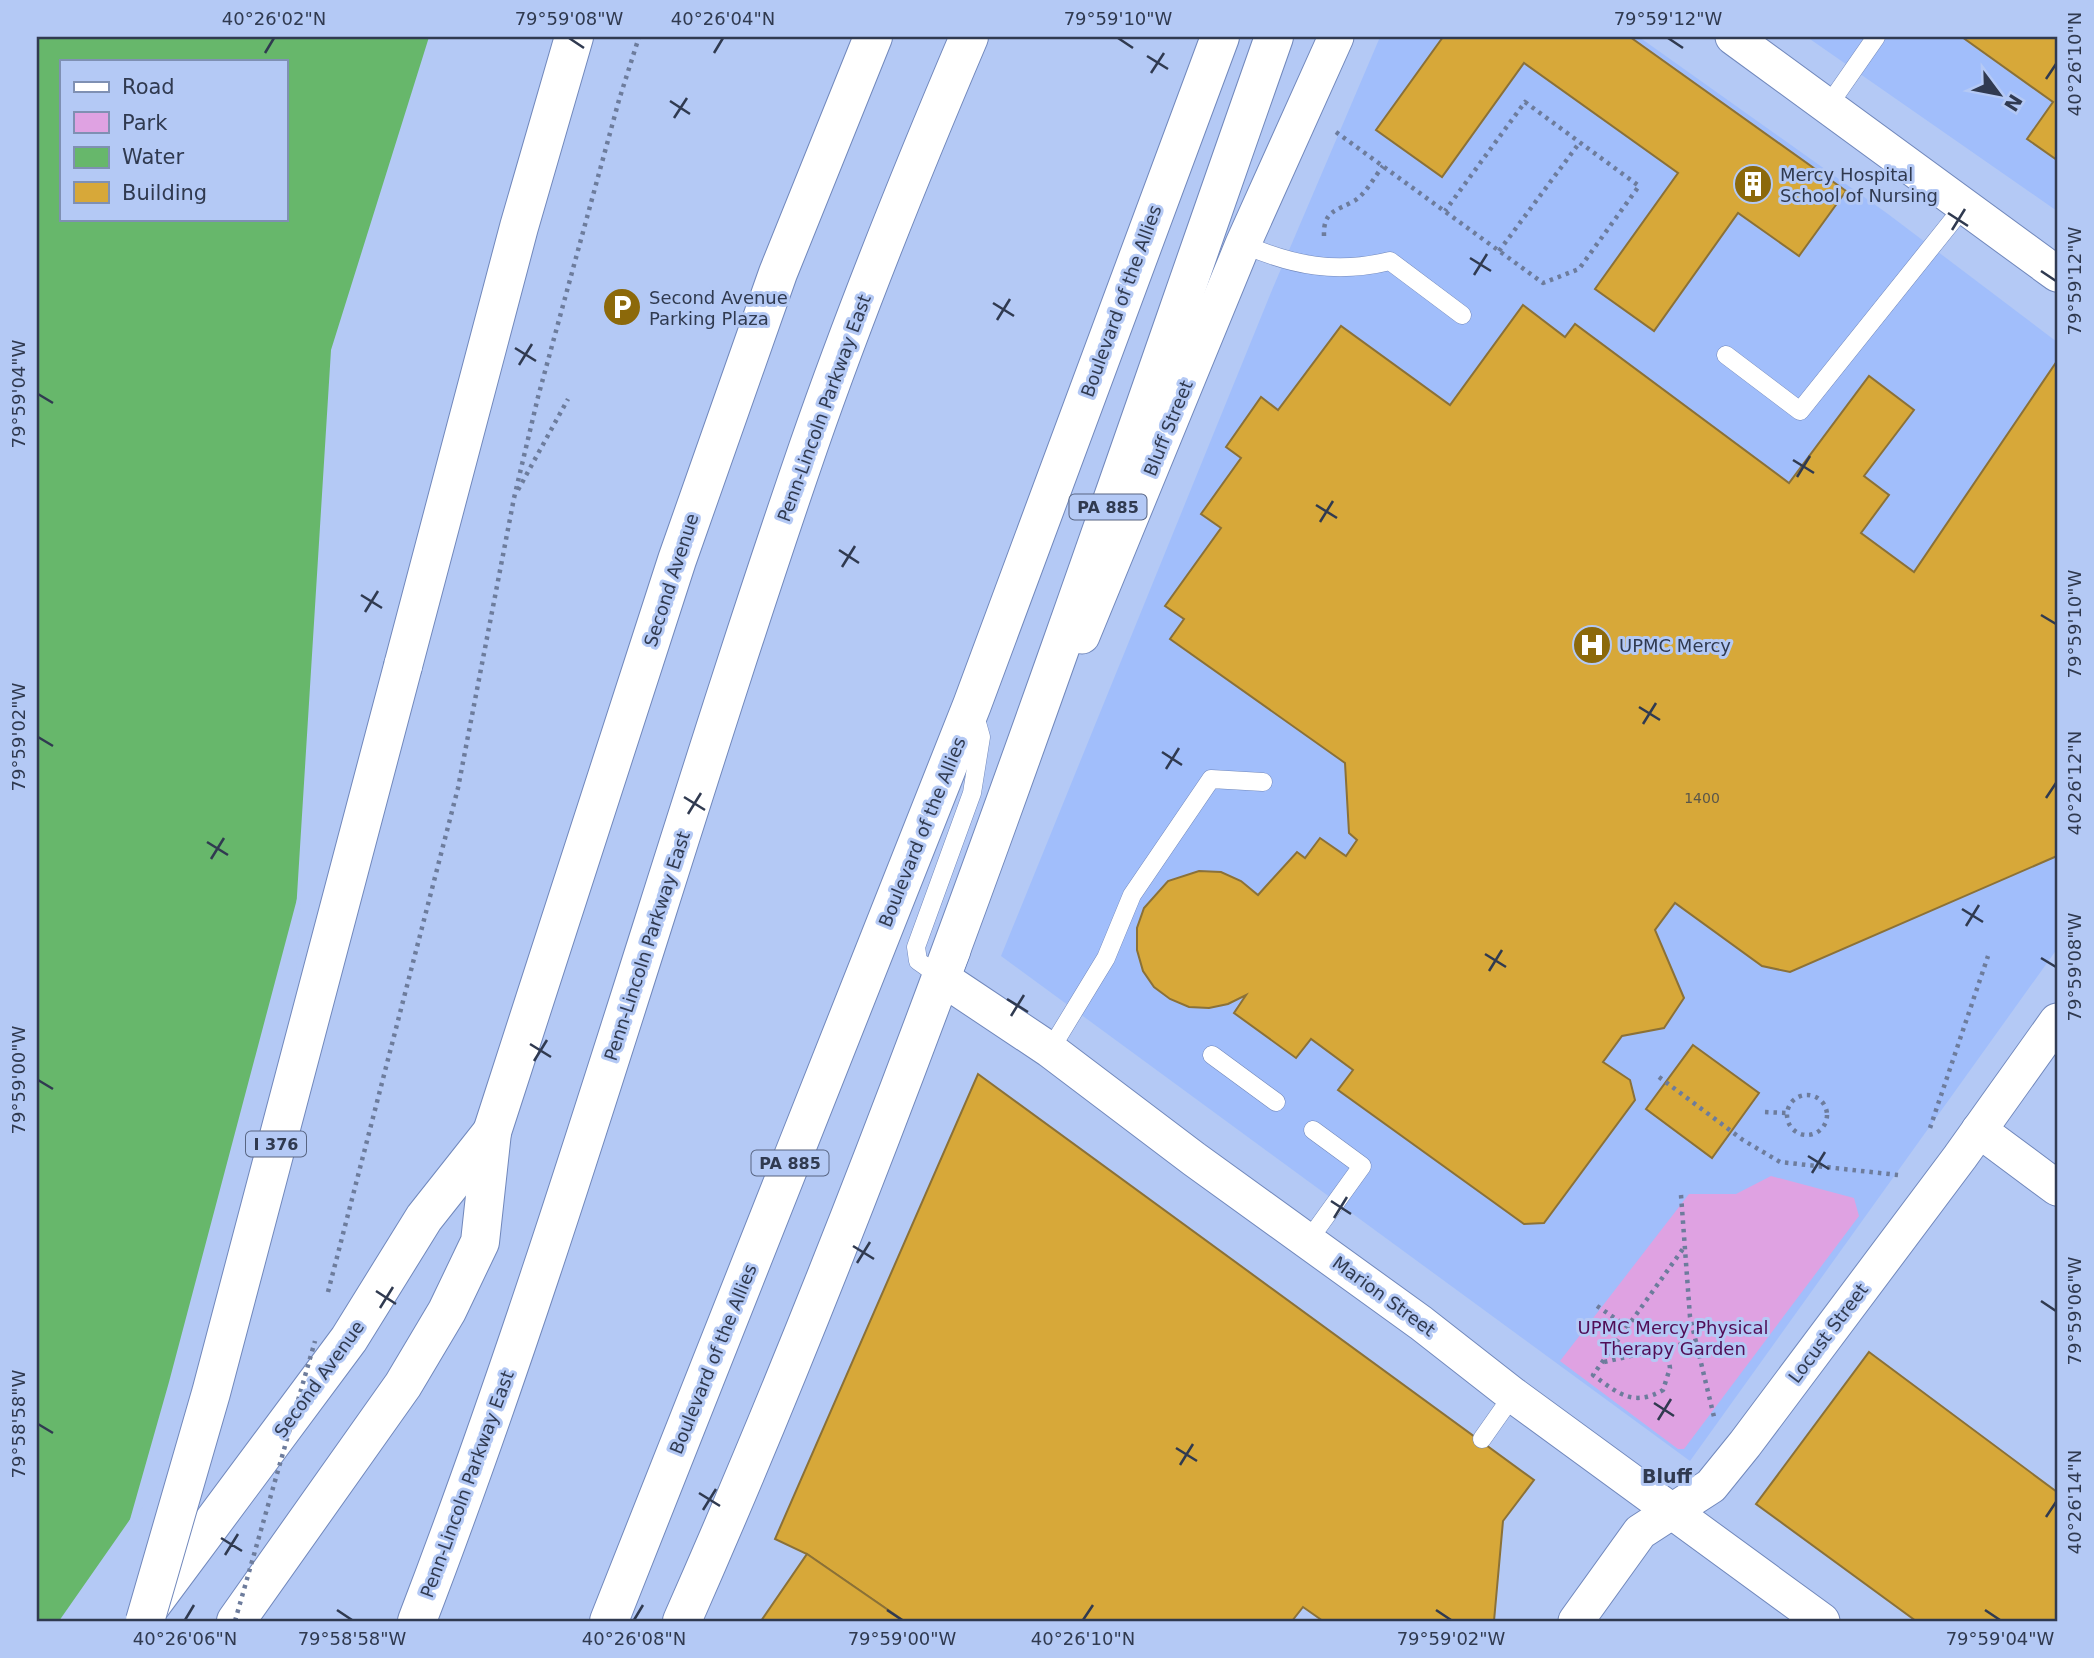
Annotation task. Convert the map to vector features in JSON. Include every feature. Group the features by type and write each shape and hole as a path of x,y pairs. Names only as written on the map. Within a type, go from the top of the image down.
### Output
{"main road":[{"name":"I 376","path":"145,1621 211,1393 519,227 574,37"},
{"name":"Second Avenue","path":"235,1621 378,1424 447,1311 480,1242 492,1132 727,413 818,171 873,37"},
{"name":"Penn-Lincoln Parkway East","path":"416,1621 507,1371 580,1158 810,442 914,165 969,37"},
{"name":"Boulevard of the Allies","path":"609,1621 972,705 1220,37"},
{"name":"PA 885","path":"682,1621 831,1269 942,978 1275,37"},
{"name":"Second Avenue","path":"138,1621 349,1339 424,1218 492,1132"}],"street":[{"name":"Bluff Street","path":"942,978 1243,244 1336,37"},
{"path":"1733,37 2057,274"},
{"name":"Marion Street","path":"942,978 1050,1050 1822,1621"},
{"name":"Locust Street","path":"1576,1621 1640,1532 1711,1486 1737,1454 2057,1021"},
{"path":"1979,1130 2057,1188"}],"lane":[{"path":"1828,106 1876,37"},
{"path":"1726,355 1800,411 1965,205"},
{"path":"1243,244 1276,258 1334,269 1390,261 1462,315"},
{"path":"942,978 918,961 916,947 972,793 981,737 972,705"},
{"path":"1050,1050 1106,958 1132,895 1211,779 1263,782"},
{"path":"1212,1055 1276,1102"},
{"path":"1308,1241 1362,1166 1313,1129"},
{"path":"1482,1439 1513,1395"}],"path":[{"path":"326,1301 456,801 514,498 579,243 639,37"},
{"path":"1329,127 1543,283 1578,269 1639,186 1525,102 1445,211"},
{"path":"1499,251 1580,142"},
{"path":"1334,269 1324,233 1326,220 1339,206 1355,201 1383,166"},
{"path":"514,498 568,399"},
{"path":"1928,1134 1988,956"},
{"path":"1659,1077 1743,1140 1780,1162 1899,1175"},
{"path":"1811,1095 1821,1100 1827,1119 1823,1128 1806,1136 1796,1133 1788,1124 1786,1113 1791,1102 1800,1096 1811,1095"},
{"path":"1765,1112 1786,1113"},
{"path":"1681,1195 1690,1317 1716,1425"},
{"path":"1667,1348 1670,1368 1663,1390 1647,1399 1623,1396 1593,1375 1685,1246"},
{"path":"1597,1306 1628,1327"},
{"path":"235,1621 318,1328"},
{"path":"1603,1362 1696,1341"}],"shaded area":[{"name":"UPMC Mercy","path":"1380,37 1639,37 1888,214 2057,342 2057,949 1690,1461 1001,956 1272,290"},
{"path":"1807,37 2057,37 2057,211"}],"green space":[{"name":"UPMC Mercy Physical Therapy Garden","path":"1771,1176 1854,1198 1859,1216 1684,1449 1678,1449 1560,1361 1689,1194 1736,1194"}],"water":[{"path":"37,37 429,37 331,350 281,1152 182,1445 59,1621 37,1621"}],"pier":[{"path":"302,880 285,1153 185,1446 127,1530 169,1382"}],"building":[{"name":"Mercy Hospital School of Nursing","path":"1443,37 1630,37 1846,191 1799,256 1738,213 1654,331 1595,289 1678,173 1524,63 1442,177 1376,130"},
{"path":"1962,37 2057,37 2057,160 2027,139 2053,102"},
{"path":"1523,305 1565,337 1575,324 1789,483 1869,376 1914,410 1864,476 1889,495 1861,533 1914,572 2057,361 2057,856 1790,972 1762,966 1675,903 1655,930 1684,998 1664,1028 1622,1036 1603,1062 1630,1080 1635,1100 1544,1223 1524,1224 1338,1090 1353,1070 1311,1039 1296,1058 1234,1013 1246,995 1228,1004 1209,1008 1189,1007 1170,999 1154,987 1143,971 1137,950 1137,928 1144,908 1168,881 1199,871 1221,872 1241,881 1258,895 1297,852 1305,858 1320,838 1346,856 1357,840 1349,833 1345,763 1170,639 1184,619 1165,606 1221,528 1201,514 1241,458 1226,447 1261,397 1278,410 1341,326 1450,405"},
{"path":"1693,1045 1759,1093 1712,1158 1646,1109"},
{"path":"978,1074 1534,1480 1503,1521 1494,1621 1323,1621 1303,1607 1292,1621 904,1621 807,1554 775,1539"},
{"path":"1869,1352 2057,1492 2057,1621 1916,1621 1756,1504"},
{"path":"807,1554 904,1621 761,1621"}],"place":[{"name":"Mercy Hospital School of Nursing","path":"1753,184"},
{"name":"Second Avenue Parking Plaza","path":"622,307"},
{"name":"UPMC Mercy","path":"1592,645"}],"district":[{"name":"Bluff","path":"1667,1476"}]}
